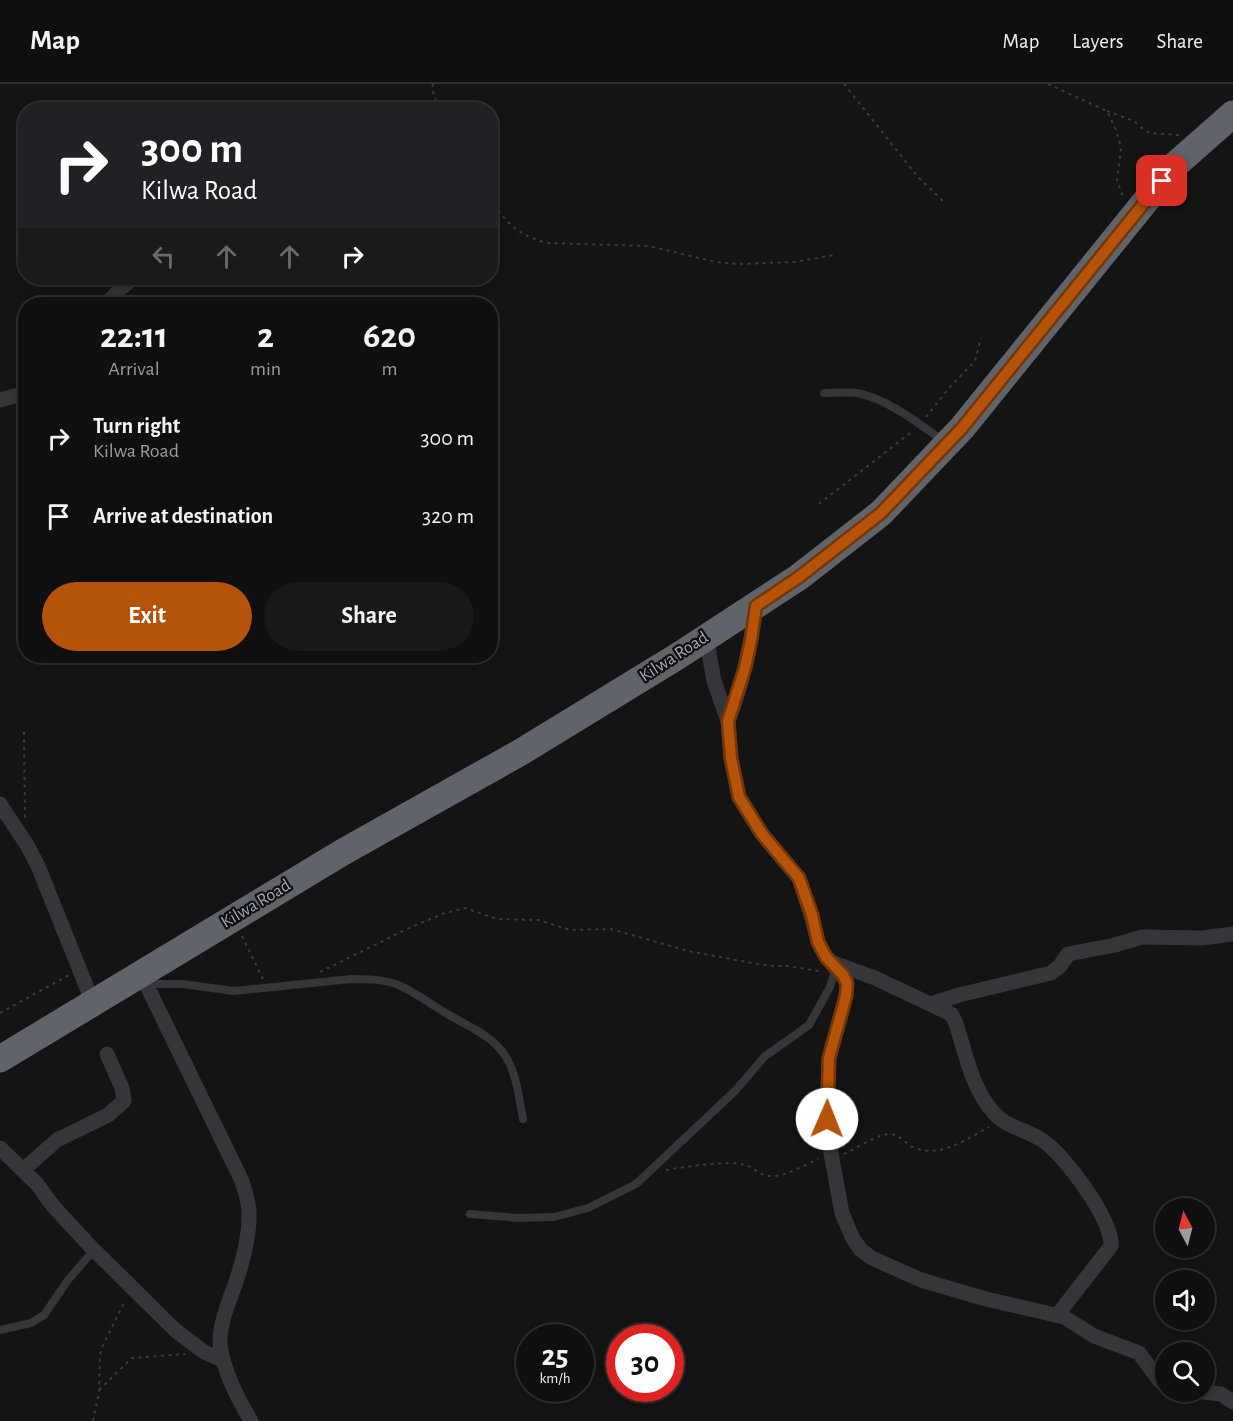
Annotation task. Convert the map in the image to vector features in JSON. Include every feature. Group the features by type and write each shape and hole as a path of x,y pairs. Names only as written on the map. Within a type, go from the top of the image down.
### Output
{"highway":[{"name":"Kilwa Road","path":"0,1059 93,1003 142,979 228,921 343,852 521,752 678,656 799,577 881,513 962,428 1174,166 1233,114"}],"street":[{"path":"113,297 125,285"},
{"path":"0,400 18,395"},
{"path":"728,721 745,668 756,606"},
{"path":"706,637 714,681 728,721 731,758 739,797 762,834 799,878 812,915 818,942 826,957 846,981 847,989 829,1058 827,1119 844,1221 853,1239 866,1254 880,1263 929,1283 986,1299 1058,1314 1094,1336 1139,1353 1155,1376"},
{"path":"0,804 23,839 51,896 62,929 93,1003"},
{"path":"931,1004 958,995 1052,973 1068,954 1122,943 1133,938 1150,936 1202,938 1233,934"},
{"path":"834,967 875,978 952,1016 978,1092 990,1108 1004,1122 1040,1139 1055,1151 1091,1197 1111,1240 1107,1252 1058,1314"},
{"path":"142,979 242,1181 247,1198 249,1226 234,1288 221,1328 222,1360 251,1421"},
{"path":"23,1170 57,1140 108,1115 124,1101 122,1088 107,1054"},
{"path":"0,1148 37,1184 52,1206 94,1250 175,1330 204,1352 222,1360"},
{"path":"1215,1393 1221,1394 1233,1402"}],"lane":[{"path":"824,393 867,395 920,424 947,443"},
{"path":"470,1214 498,1218 538,1218 574,1213 602,1202 636,1184 735,1091 764,1057 809,1024 830,987 834,967"},
{"path":"142,979 227,991 267,989 351,979 394,983 474,1028 496,1044 511,1067 523,1119"},
{"path":"0,1330 31,1323 44,1315 94,1250"}],"path":[{"path":"433,84 432,89 436,102"},
{"path":"844,84 918,177 944,202"},
{"path":"1048,84 1134,121 1150,133 1203,140"},
{"path":"1107,111 1121,148 1117,180 1124,200 1125,226"},
{"path":"498,210 514,229 547,243 649,246 716,262 738,264 795,262 834,255"},
{"path":"819,504 904,439 920,424 949,388 975,361 981,338"},
{"path":"23,839 26,807 24,732"},
{"path":"320,972 407,929 442,914 465,908 496,919 538,920 564,930 610,928 667,946 757,964 834,967"},
{"path":"228,921 239,930 248,945 267,989"},
{"path":"0,1013 80,969"},
{"path":"648,1173 690,1165 734,1163 743,1164 764,1175 773,1176 820,1158 842,1155 880,1136 891,1134 915,1148 929,1151 950,1148 987,1128 1004,1122"},
{"path":"93,1421 99,1390 102,1347 132,1287"},
{"path":"99,1390 132,1358 204,1352"}],"route":[{"path":"827,1119 829,1058 846,996 847,983 822,951 799,878 762,834 739,797 731,758 728,721 745,668 756,606 799,577 881,513 962,428 1162,181"}]}
